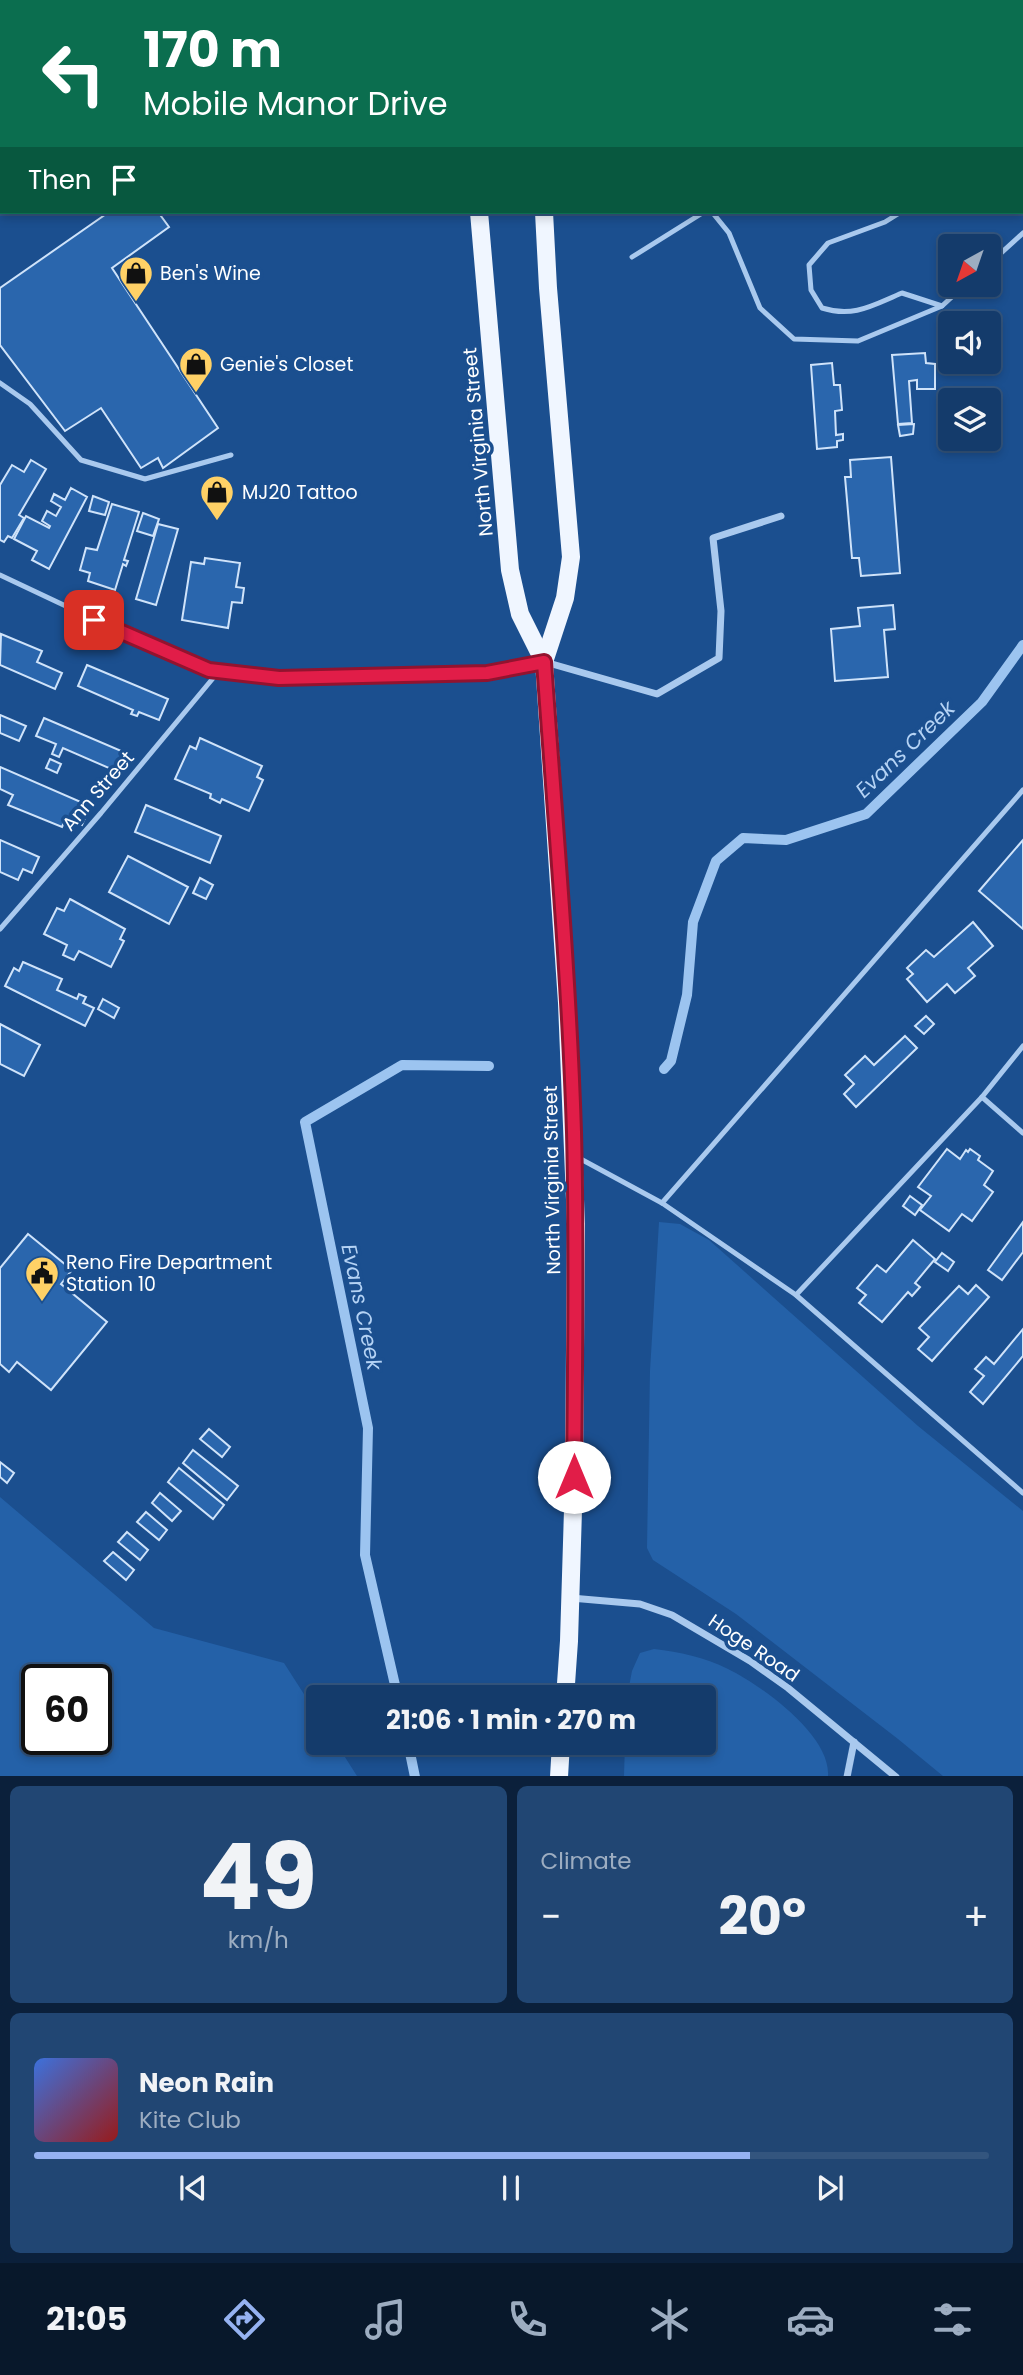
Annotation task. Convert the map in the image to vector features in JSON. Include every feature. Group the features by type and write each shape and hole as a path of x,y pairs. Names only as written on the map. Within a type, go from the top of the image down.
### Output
{"main road":[{"name":"North Virginia Street","path":"479,214 510,570 520,614 544,662"},
{"name":"North Virginia Street","path":"544,214 571,557 565,598 544,662 567,1003 576,1224 575,1449 566,1685"},
{"path":"559,1776 560,1755"}],"street":[{"path":"544,662 657,694 719,658 721,611 713,538 781,516"},
{"name":"Hoge Road","path":"571,1598 640,1605 672,1615 750,1661 896,1776"},
{"path":"847,1776 855,1742"}],"lane":[{"path":"632,257 701,214"},
{"path":"714,214 729,233 760,308 794,339 858,341 942,306 951,298"},
{"path":"898,214 885,222 828,243 809,265 811,290 822,308 840,313 863,310 902,293 942,306"},
{"path":"1001,253 1023,233"},
{"path":"0,383 30,404 81,460 145,479 231,454"},
{"path":"0,575 142,642 209,670 279,678 487,673 544,662"},
{"name":"Ann Street","path":"0,929 219,671"},
{"path":"662,1203 1023,790"},
{"path":"796,1296 982,1097 1023,1046"},
{"path":"982,1097 1023,1133"},
{"path":"574,1155 662,1203 796,1296 1023,1493"}],"shaded area":[{"path":"659,1222 680,1224 709,1240 918,1426 1023,1511 1023,1776 943,1776 736,1614 653,1560 647,1548 650,1371"},
{"path":"0,1497 154,1628 284,1663 306,1697 306,1755 344,1755 357,1776 0,1776"},
{"path":"654,1649 692,1656 719,1665 758,1687 792,1713 806,1728 826,1760 828,1776 624,1776 625,1755 716,1755 716,1685 629,1685 640,1653"}],"building":[{"path":"106,214 159,214 169,227 112,268 218,428 163,468 158,458 141,468 101,408 65,431 0,345 0,288"},
{"path":"925,353 926,363 935,364 935,389 917,389 917,380 909,381 912,423 898,424 892,355"},
{"path":"832,363 834,385 840,385 842,410 835,411 836,435 843,434 843,440 837,441 837,447 817,449 811,365"},
{"path":"914,424 913,434 900,436 898,425"},
{"path":"891,457 900,573 861,576 859,558 852,558 845,477 851,477 850,460"},
{"path":"31,460 46,469 19,515 24,518 12,538 8,536 4,542 0,540 0,485 12,465 24,472"},
{"path":"71,488 87,497 49,569 32,560 37,551 14,539 26,516 49,528 50,526 42,521 47,511 56,516 61,507 51,501 54,494 65,500"},
{"path":"93,496 109,502 105,515 89,511"},
{"path":"112,504 139,512 124,560 128,561 126,566 123,564 115,590 88,581 90,573 80,570 86,548 97,550"},
{"path":"143,513 159,519 153,536 137,531"},
{"path":"158,524 178,529 156,605 136,599"},
{"path":"205,558 240,563 236,587 244,588 242,603 232,602 228,628 182,620 191,562 204,564"},
{"path":"893,605 895,629 884,630 888,677 835,681 831,629 860,626 858,608"},
{"path":"1,634 42,651 37,662 62,673 55,689 0,665"},
{"path":"87,665 168,699 159,720 139,712 137,716 131,714 133,710 78,686"},
{"path":"0,715 26,726 19,741 0,733"},
{"path":"44,718 126,753 118,772 63,748 59,757 52,754 56,744 36,736"},
{"path":"200,738 262,766 257,777 263,780 249,811 222,799 220,803 210,798 211,794 175,779 190,746 196,749"},
{"path":"50,759 61,764 57,773 46,768"},
{"path":"0,767 90,806 82,825 66,818 62,827 8,805 13,795 0,789"},
{"path":"146,805 221,836 210,863 135,832"},
{"path":"0,840 39,857 32,873 23,869 18,880 0,872"},
{"path":"1023,840 1023,929 979,891"},
{"path":"128,856 188,887 169,924 109,892"},
{"path":"200,878 213,885 206,899 193,893"},
{"path":"70,899 125,929 120,939 124,941 111,967 79,951 74,960 63,955 67,945 44,934 57,908 64,911"},
{"path":"973,922 993,946 968,968 975,976 955,993 947,984 927,1002 907,979 913,974 907,968 926,950 934,957"},
{"path":"23,962 62,979 57,990 77,999 79,994 86,997 83,1003 94,1008 85,1026 5,986 14,968 19,971"},
{"path":"103,999 119,1008 114,1018 98,1009"},
{"path":"926,1016 934,1024 924,1034 915,1026"},
{"path":"0,1024 40,1045 24,1076 0,1064"},
{"path":"905,1036 917,1048 856,1107 844,1094 854,1084 845,1075 865,1056 874,1065"},
{"path":"947,1149 960,1159 966,1150 968,1152 970,1149 980,1156 978,1160 993,1171 984,1185 993,1192 972,1221 962,1214 949,1231 920,1210 931,1196 918,1187"},
{"path":"910,1196 922,1205 915,1215 903,1206"},
{"path":"1023,1222 1023,1252 1002,1280 988,1270"},
{"name":"Reno Fire Department Station 10","path":"28,1234 72,1270 61,1284 107,1322 51,1390 17,1362 9,1372 0,1364 0,1268"},
{"path":"913,1240 935,1259 915,1283 920,1287 912,1296 908,1292 882,1322 859,1303 866,1295 857,1288 877,1265 886,1272"},
{"path":"942,1253 954,1262 948,1271 935,1262"},
{"path":"976,1285 989,1297 932,1361 918,1349 929,1337 919,1328 959,1286 968,1294"},
{"path":"1023,1329 1023,1356 983,1404 970,1392 984,1376 975,1369 986,1357 994,1364"},
{"path":"209,1429 230,1447 222,1457 200,1439"},
{"path":"193,1450 238,1486 227,1500 183,1463"},
{"path":"0,1462 14,1473 7,1483 0,1477"},
{"path":"179,1468 224,1505 213,1519 168,1482"},
{"path":"160,1493 181,1511 172,1521 152,1503"},
{"path":"146,1512 167,1530 159,1540 137,1522"},
{"path":"127,1532 148,1550 140,1560 118,1542"},
{"path":"113,1552 134,1570 126,1580 104,1561"}],"waterway":[{"name":"Evans Creek","path":"664,1069 671,1061 687,995 693,922 716,861 743,838 786,840 866,814 982,702 1023,645"},
{"name":"Evans Creek","path":"395,1685 365,1555 368,1428 305,1122 402,1065 489,1066"},
{"name":"Evans Creek","path":"410,1755 415,1776"}],"place":[{"name":"Ben's Wine","path":"136,303"},
{"name":"Genie's Closet","path":"196,394"},
{"name":"MJ20 Tattoo","path":"217,522"},
{"name":"Reno Fire Department Station 10","path":"42,1303"}],"route":[{"path":"94,620 209,670 279,678 487,673 544,662 573,1130 576,1224 574,1477"}]}
